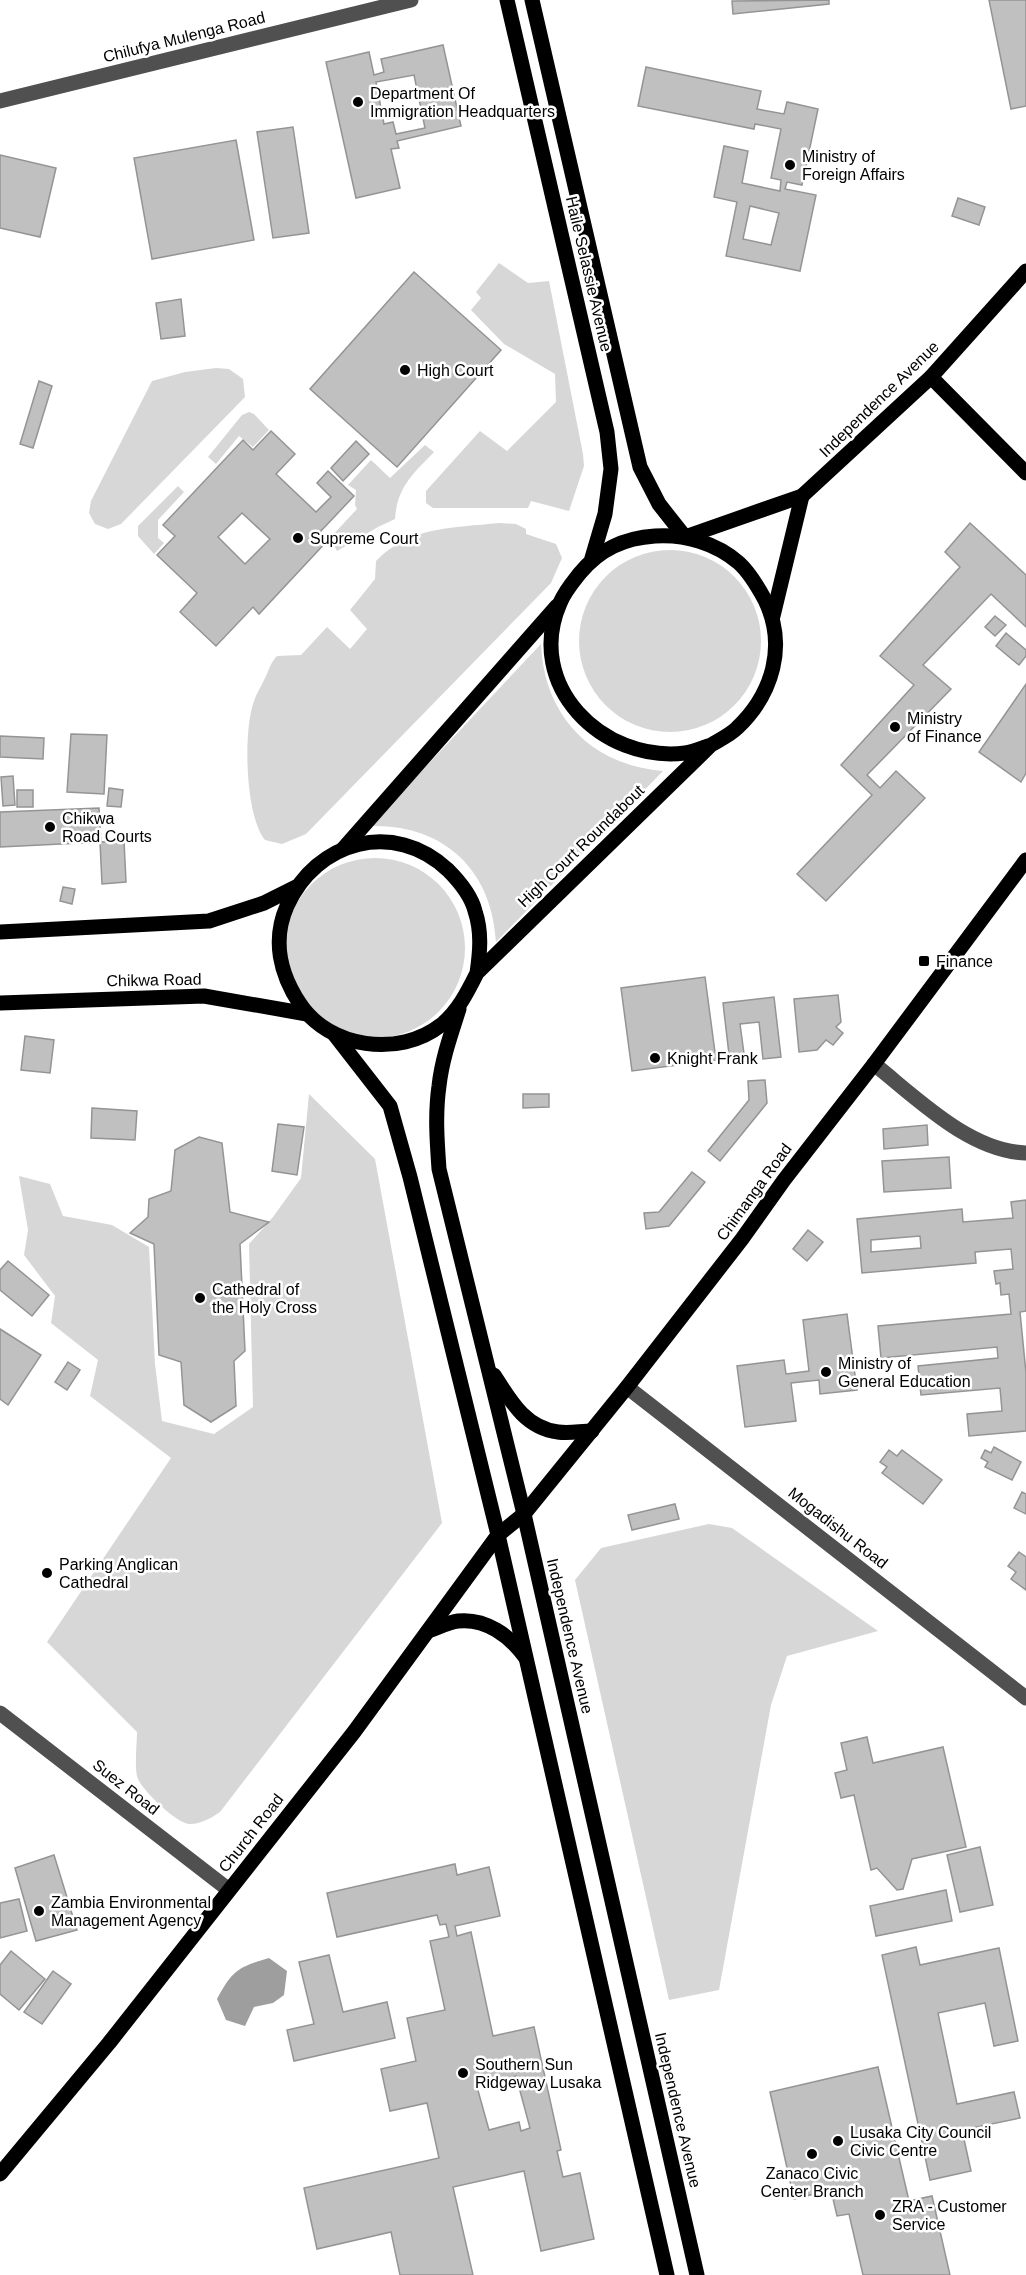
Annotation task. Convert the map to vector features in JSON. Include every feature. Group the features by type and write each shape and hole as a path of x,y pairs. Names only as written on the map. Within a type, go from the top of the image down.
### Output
{"main road":[{"name":"Haile Selassie Avenue","path":"507,0 607,432 611,469 605,514 592,558"},
{"name":"Haile Selassie Avenue","path":"532,0 640,467 659,504 685,537"},
{"name":"Independence Avenue","path":"685,537 802,496 931,377 1026,271"},
{"path":"931,377 1026,473"},
{"path":"772,616 802,496"},
{"name":"High Court Roundabout","path":"661,535 685,537 715,546 740,564 759,588 772,616 777,646 772,677 757,705 736,729 711,745 477,973 460,1006 440,1026 415,1039 388,1045 360,1044 334,1034 307,1014 288,986 279,953 282,918 296,887 312,869 343,849 559,604 567,589 592,558 615,545 638,537 661,535"},
{"name":"High Court Roundabout","path":"559,604 553,630 552,655 562,688 570,704 586,724 608,739 632,749 659,754 686,753 711,745"},
{"name":"High Court Roundabout","path":"343,849 374,842 407,845 436,859 460,881 475,909 481,941 477,973"},
{"name":"Chimanga Road","path":"498,1535 524,1514 627,1387 742,1239 1026,860"},
{"path":"0,932 209,921 264,903 296,887"},
{"name":"Chikwa Road","path":"0,1003 204,996 307,1014"},
{"name":"Independence Avenue","path":"460,1006 439,1085 436,1120 439,1169 524,1514 697,2275"},
{"path":"334,1034 390,1106 410,1177 498,1535 667,2275"},
{"path":"487,1365 518,1411 535,1425 558,1432 591,1431"},
{"name":"Church Road","path":"2,2171 109,2043 354,1732 498,1535"},
{"path":"428,1631 458,1621 479,1622 499,1631 517,1646 527,1660"}],"street":[{"name":"Chilufya Mulenga Road","path":"0,101 411,0"},
{"path":"874,1064 953,1126 968,1135 1002,1149 1026,1153"},
{"name":"Mogadishu Road","path":"627,1387 1026,1698"},
{"name":"Suez Road","path":"0,1713 229,1890"}],"shaded area":[{"path":"499,263 528,283 549,281 583,454 584,466 569,511 531,501 528,508 433,508 426,503 426,491 480,431 507,451 556,402 555,374 504,344 471,310 481,298 476,292"},
{"path":"216,368 229,369 243,379 245,397 121,524 108,529 95,524 89,513 91,501 152,381 185,372"},
{"path":"249,412 254,414 269,430 253,447 239,436 216,464 208,457 242,415"},
{"path":"425,445 434,452 407,482 399,498 395,519 337,551 330,538 357,509 356,490 348,485 371,460 390,478"},
{"path":"178,486 184,492 158,520 158,538 164,543 154,554 138,536 138,526"},
{"path":"499,523 516,524 526,529 526,534 556,544 562,558 551,583 306,834 282,844 265,840 253,812 247,751 250,714 271,664 277,656 301,655 327,627 350,649 367,629 350,610 375,579 376,561 403,541 449,528"},
{"path":"670,550 705,557 721,565 734,577 746,590 754,606 761,641 754,676 746,692 734,705 721,717 705,725 670,732 635,725 619,717 606,705 594,692 586,676 579,641 586,606 594,590 606,577 619,565 635,557"},
{"path":"541,644 544,670 551,693 562,714 576,732 594,747 614,759 637,767 663,771 496,942 485,893 474,873 459,856 441,843 420,833 396,827 370,826"},
{"path":"375,858 393,859 410,864 439,884 459,913 464,930 464,966 459,983 439,1012 410,1032 393,1037 375,1038 357,1037 340,1032 311,1012 291,983 286,966 285,948 286,930 291,913 311,884 340,864 357,859"},
{"path":"309,1094 375,1159 442,1523 220,1812 202,1822 184,1823 161,1806 138,1779 137,1732 47,1642 171,1458 90,1396 98,1360 51,1323 55,1296 24,1255 28,1230 19,1176 50,1184 63,1216 112,1225 149,1247 155,1364 162,1421 214,1434 253,1407 249,1244 273,1217 301,1178"},
{"path":"709,1524 732,1528 878,1631 787,1656 771,1705 719,1990 669,2000 575,1580 601,1548"},
{"path":"269,1958 287,1971 284,1995 273,2003 254,2007 245,2026 226,2020 217,1999 227,1982 237,1971"}],"building":[{"path":"829,0 829,4 733,14 732,1"},
{"path":"989,0 1026,0 1026,106 1011,109"},
{"name":"Department Of Immigration Headquarters","path":"443,45 461,126 397,141 399,148 391,149 400,188 356,198 326,62 369,52 374,75 384,72 381,59","holes":["414,75 425,128 396,134 393,122 384,124 376,82"]},
{"name":"Ministry of Foreign Affairs","path":"646,67 761,91 757,109 784,114 787,102 818,109 802,185 787,182 785,189 816,195 800,271 726,256 737,202 714,197 724,146 748,151 742,183 780,191 781,180 771,178 781,129 755,124 754,129 638,106","holes":["750,206 779,213 771,245 743,239"]},
{"path":"293,127 309,233 273,238 257,132"},
{"path":"236,140 254,240 152,259 134,158"},
{"path":"0,155 56,168 40,237 0,228"},
{"path":"958,198 985,207 979,225 952,216"},
{"name":"High Court","path":"414,272 501,350 397,467 310,389"},
{"path":"181,299 185,336 161,339 156,303"},
{"path":"39,381 52,386 33,448 20,444"},
{"name":"Supreme Court","path":"271,431 295,454 276,474 316,512 331,497 317,483 328,471 354,496 320,532 328,540 259,614 253,607 216,646 180,612 197,593 157,555 175,536 163,525 243,440 253,450","holes":["242,513 270,539 245,564 218,537"]},
{"path":"356,441 369,454 343,481 331,468"},
{"name":"Ministry of Finance","path":"970,523 1026,575 1026,627 991,594 923,665 951,689 867,775 880,788 896,771 925,798 826,901 797,874 872,795 841,765 914,685 880,656 960,567 945,552"},
{"path":"995,616 1006,625 995,636 985,627"},
{"path":"1006,633 1026,650 1026,656 1019,665 996,646"},
{"name":"Ministry of Finance","path":"1026,684 1026,773 1021,782 979,752"},
{"path":"71,734 107,735 104,794 67,792"},
{"path":"0,736 44,738 43,759 0,757"},
{"path":"13,776 15,805 3,806 1,777"},
{"path":"109,788 123,790 121,807 107,806"},
{"path":"17,790 33,790 33,807 17,807"},
{"name":"Chikwa Road Courts","path":"99,808 101,842 0,847 0,812"},
{"path":"124,841 126,882 102,884 100,842"},
{"path":"63,887 75,889 72,904 60,901"},
{"path":"705,977 716,1060 632,1071 621,988"},
{"path":"838,995 841,1022 836,1027 843,1033 833,1045 826,1040 817,1050 799,1052 794,999"},
{"path":"774,997 781,1057 763,1059 759,1022 740,1024 745,1061 730,1063 723,1003"},
{"path":"25,1036 54,1040 50,1073 21,1070"},
{"path":"765,1080 767,1103 720,1161 708,1151 749,1100 748,1081"},
{"path":"523,1094 549,1094 549,1107 523,1108"},
{"path":"92,1108 137,1111 135,1140 91,1138"},
{"path":"278,1124 304,1127 297,1175 272,1171"},
{"path":"927,1125 928,1145 884,1149 883,1129"},
{"name":"Cathedral of the Holy Cross","path":"199,1137 222,1143 230,1212 269,1222 240,1244 245,1351 234,1361 236,1406 211,1422 184,1405 181,1362 159,1355 154,1244 130,1233 148,1217 149,1199 171,1191 175,1150"},
{"path":"949,1157 951,1188 884,1192 882,1161"},
{"path":"692,1172 705,1182 669,1226 646,1229 644,1213 659,1212"},
{"path":"1026,1200 1026,1311 1020,1312 1026,1373 1026,1431 969,1436 967,1414 1002,1411 1000,1388 921,1395 918,1366 998,1358 997,1347 881,1358 878,1326 1011,1314 1009,1294 1001,1295 1000,1283 996,1284 994,1271 1013,1269 1011,1249 975,1252 976,1263 862,1273 857,1219 962,1209 963,1222 1013,1218 1011,1202","holes":["920,1236 921,1248 871,1252 871,1240"]},
{"path":"808,1230 823,1242 807,1261 793,1249"},
{"path":"8,1261 49,1295 32,1316 0,1290 0,1270"},
{"name":"Ministry of General Education","path":"847,1314 857,1390 820,1394 819,1380 791,1383 796,1421 745,1427 737,1366 784,1360 786,1374 809,1371 803,1320"},
{"path":"0,1329 41,1355 8,1405 0,1399"},
{"path":"68,1362 80,1370 67,1390 55,1382"},
{"path":"994,1447 1021,1462 1012,1480 985,1467 988,1462 981,1458 985,1450 991,1453"},
{"path":"889,1450 897,1456 902,1450 942,1480 923,1504 882,1473 887,1467 880,1462"},
{"path":"1022,1492 1026,1494 1026,1514 1014,1508"},
{"path":"675,1504 679,1519 632,1530 628,1515"},
{"path":"1019,1552 1026,1557 1026,1590 1011,1579 1016,1572 1008,1566"},
{"path":"867,1737 873,1763 943,1747 966,1847 912,1859 903,1889 897,1890 877,1868 871,1870 854,1795 841,1798 835,1773 847,1770 841,1743"},
{"path":"980,1847 993,1905 960,1912 947,1855"},
{"path":"54,1855 77,1930 36,1941 15,1868"},
{"name":"Southern Sun Ridgeway Lusaka","path":"455,1864 457,1875 489,1867 500,1916 455,1926 457,1936 471,1932 493,2036 534,2027 561,2150 557,2151 563,2177 580,2173 594,2239 541,2251 524,2171 453,2187 473,2275 400,2275 391,2232 317,2249 304,2188 439,2158 427,2103 390,2111 381,2069 416,2061 407,2018 445,2010 430,1941 449,1937 446,1924 440,1925 437,1915 337,1937 327,1893","holes":["516,2076 530,2128 521,2131 519,2122 489,2130 477,2087"]},
{"path":"946,1890 952,1921 876,1936 870,1906"},
{"path":"19,1899 27,1931 0,1938 0,1903"},
{"path":"916,1947 920,1965 999,1948 1018,2041 994,2046 985,2003 938,2013 957,2104 1014,2092 1020,2118 962,2130 971,2171 930,2180 882,1955"},
{"path":"11,1951 45,1979 19,2010 0,1994 0,1965"},
{"path":"329,1955 343,2012 387,2002 395,2038 294,2061 287,2030 314,2024 299,1962"},
{"path":"53,1971 71,1984 42,2024 24,2012"},
{"name":"Lusaka City Council Civic Centre","path":"878,2067 909,2201 932,2196 950,2275 863,2275 849,2214 837,2216 831,2190 794,2199 770,2092"}],"place":[{"name":"Department Of Immigration Headquarters","path":"358,102"},
{"name":"Ministry of Foreign Affairs","path":"790,165"},
{"name":"High Court","path":"405,370"},
{"name":"Supreme Court","path":"298,538"},
{"name":"Ministry of Finance","path":"895,727"},
{"name":"Chikwa Road Courts","path":"50,827"},
{"name":"Finance","path":"924,961"},
{"name":"Knight Frank","path":"655,1058"},
{"name":"Cathedral of the Holy Cross","path":"200,1298"},
{"name":"Ministry of General Education","path":"826,1372"},
{"name":"Parking Anglican Cathedral","path":"47,1573"},
{"name":"Zambia Environmental Management Agency","path":"39,1911"},
{"name":"Southern Sun Ridgeway Lusaka","path":"463,2073"},
{"name":"Lusaka City Council Civic Centre","path":"838,2141"},
{"name":"Zanaco Civic Center Branch","path":"812,2154"},
{"name":"ZRA - Customer Service","path":"880,2215"}]}
